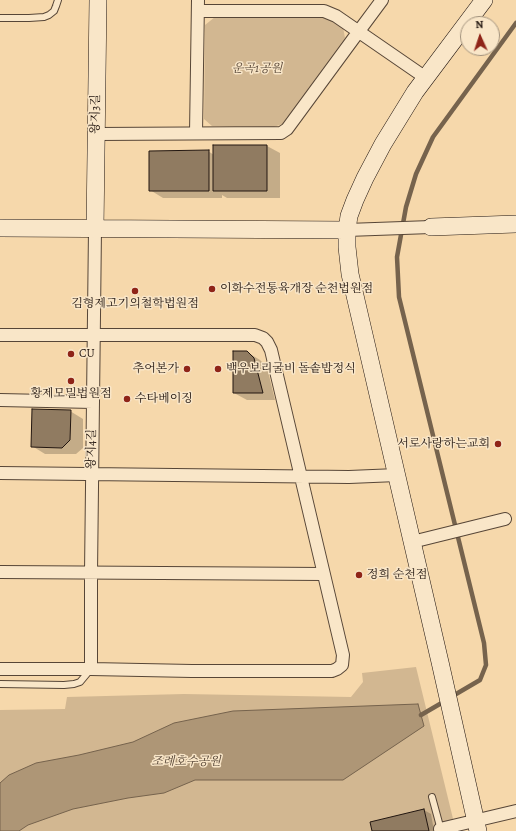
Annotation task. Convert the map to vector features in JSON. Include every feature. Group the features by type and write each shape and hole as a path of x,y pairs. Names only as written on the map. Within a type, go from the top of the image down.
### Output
{"street":[{"name":"왕지3길","path":"95,229 98,0"},
{"path":"96,134 281,133 287,130 382,0"},
{"path":"476,826 440,662 350,274 347,252 347,230 349,216 355,200 383,144 415,92 484,0"},
{"path":"196,133 198,6 324,11 336,16 359,31 426,78"},
{"path":"0,228 347,230 516,224"},
{"name":"왕지4길","path":"91,669 95,229"},
{"path":"0,335 255,335 268,342 343,655 342,665 332,671 0,669"},
{"path":"0,400 93,402"},
{"path":"0,473 301,476 397,475"},
{"path":"412,542 505,519"},
{"path":"0,572 324,574"},
{"path":"441,830 476,826 516,811"}],"lane":[{"path":"0,18 44,17 54,11 58,0"},
{"path":"0,684 74,684 80,682 91,669"},
{"path":"432,797 441,830"}],"green space":[{"name":"운곡1공원","path":"215,17 331,17 343,27 345,38 282,124 274,127 212,126 204,119 205,25"},
{"name":"조례호수공원","path":"416,667 456,831 0,831 0,710 65,709 67,697 184,694 351,697 363,682 362,673"}],"shaded area":[{"path":"418,704 424,726 343,780 195,780 164,793 128,798 73,809 28,825 19,831 0,831 0,783 9,775 36,763 79,755 133,742 174,723 233,711"}],"building":[{"path":"213,145 267,145 267,191 213,191"},
{"path":"209,150 209,191 149,191 149,151"},
{"path":"233,351 247,351 254,358 263,393 233,393"},
{"path":"32,409 71,410 70,440 62,448 31,447"},
{"path":"424,809 429,831 372,831 370,822"}],"waterway":[{"path":"451,697 480,680 486,665 484,643 399,297 397,257 406,207 416,174 433,137 516,23"},
{"path":"421,715 445,701"}],"place":[{"name":"이화수전통육개장 순천법원점","path":"212,289"},
{"name":"김형제고기의철학법원점","path":"135,291"},
{"name":"CU","path":"71,354"},
{"name":"추어본가","path":"187,369"},
{"name":"백우보리굴비 돌솥밥정식","path":"218,369"},
{"name":"황제모밀법원점","path":"71,381"},
{"name":"수타베이징","path":"127,399"},
{"name":"서로사랑하는교회","path":"498,444"},
{"name":"정희 순천점","path":"359,575"}]}
